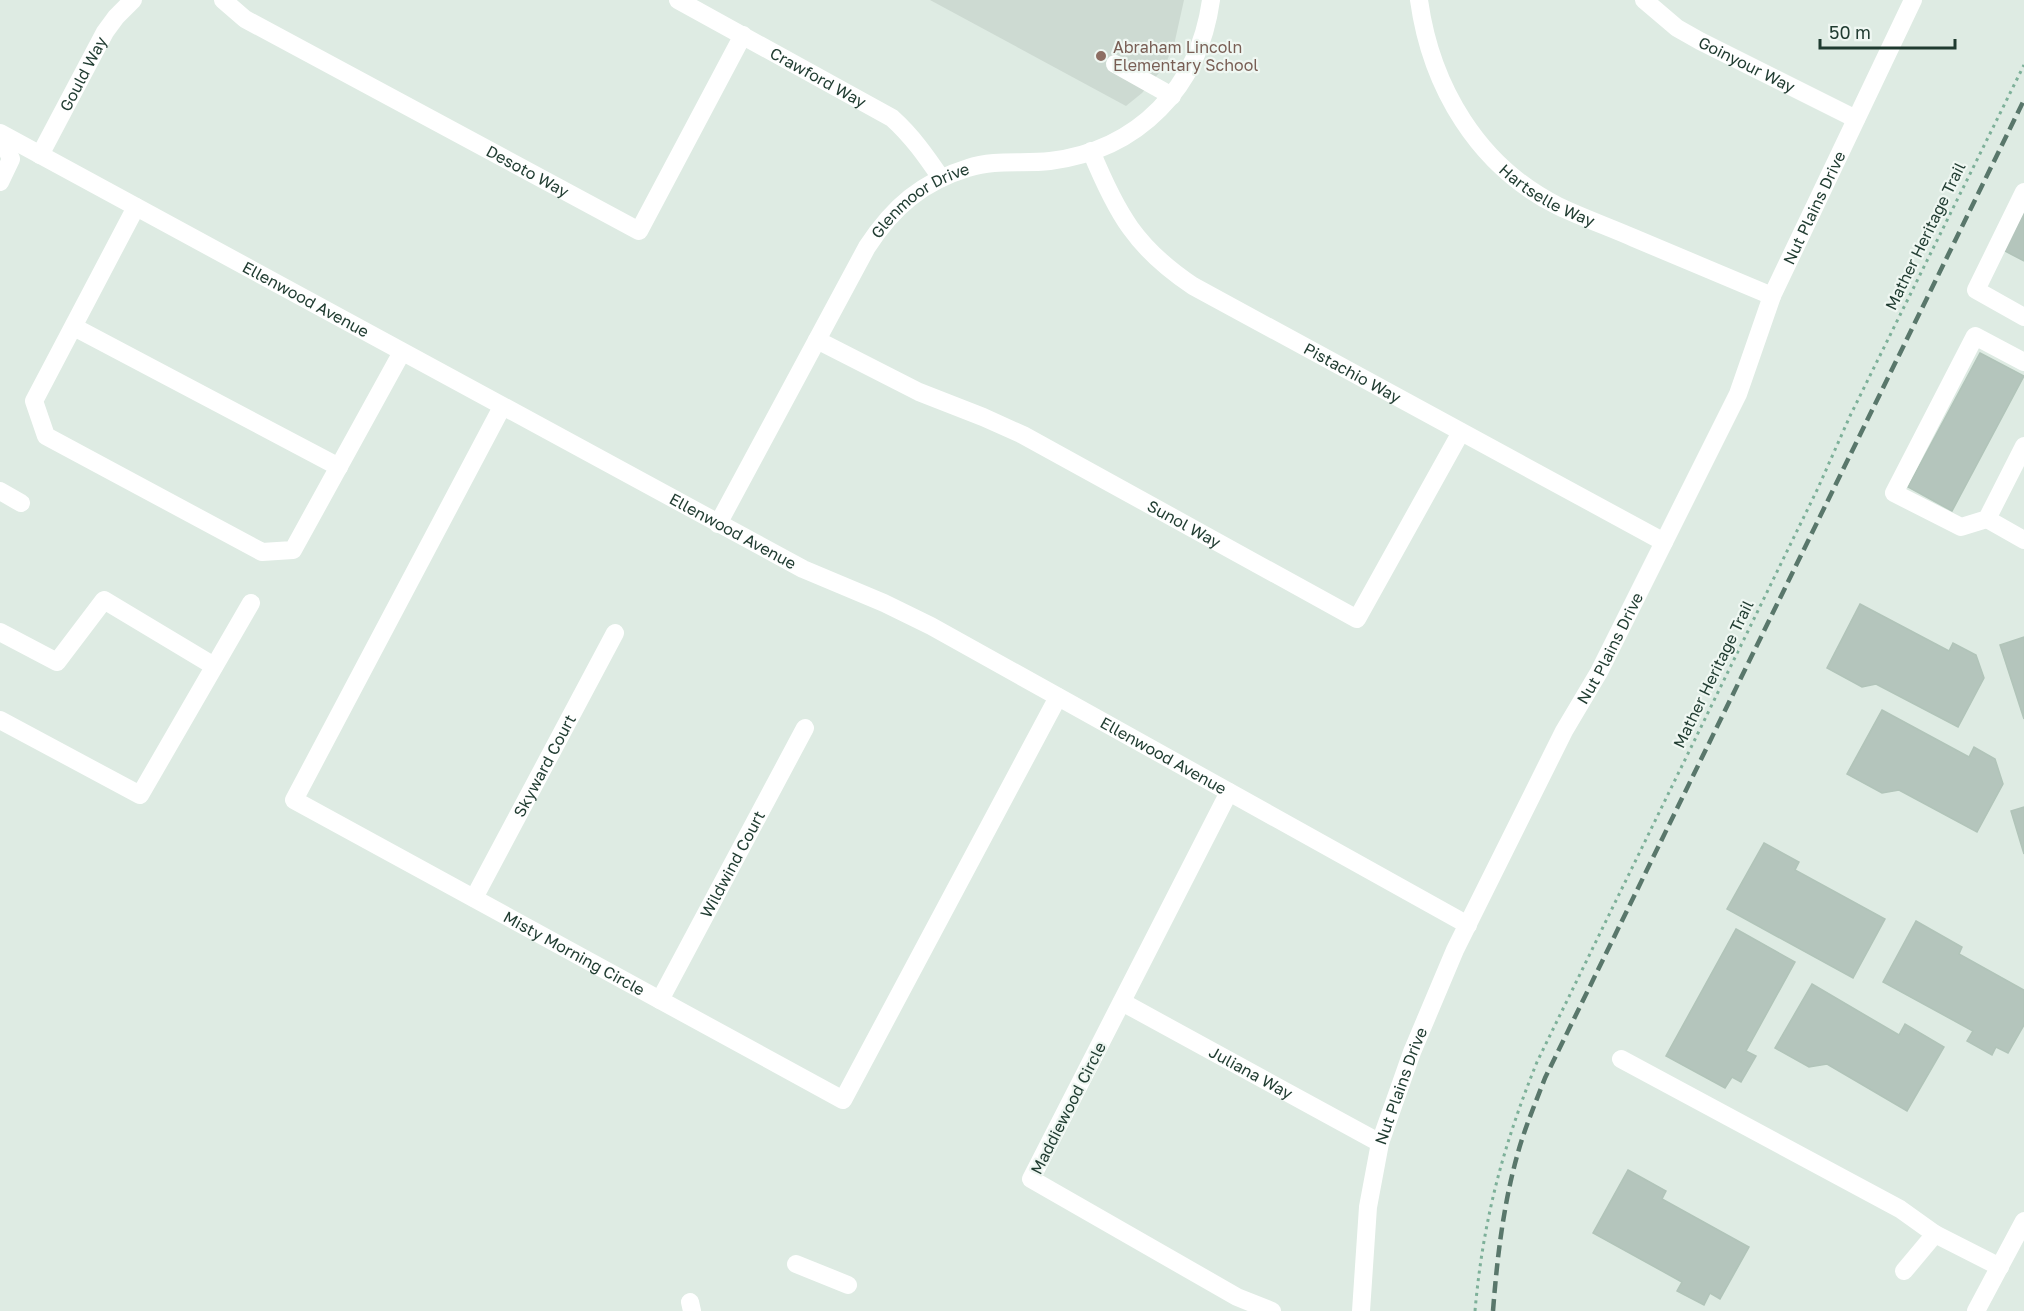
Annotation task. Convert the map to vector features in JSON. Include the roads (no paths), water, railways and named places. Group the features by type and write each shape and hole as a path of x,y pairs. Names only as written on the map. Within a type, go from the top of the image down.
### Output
{"street":[{"name":"Gould Way","path":"40,155 105,33 116,16 133,0"},
{"name":"Desoto Way","path":"223,0 245,19 639,231 743,35"},
{"name":"Crawford Way","path":"678,0 892,118 907,131 941,178"},
{"name":"Glenmoor Drive","path":"718,524 867,247 891,214 922,188 970,167 990,163 1050,161 1091,151 1124,136 1141,125 1172,96 1195,60 1205,30 1211,0"},
{"name":"Hartselle Way","path":"1419,0 1431,56 1449,98 1473,135 1503,168 1559,206 1772,296"},
{"name":"Goinyour Way","path":"1644,0 1677,28 1856,119"},
{"name":"Nut Plains Drive","path":"1361,1311 1368,1207 1380,1143 1412,1052 1467,925 1564,731 1599,672 1738,394 1772,296 1913,0"},
{"path":"1114,64 1172,96"},
{"name":"Ellenwood Avenue","path":"0,133 718,524 803,569 884,603 931,626 1467,925"},
{"path":"0,146 7,150 11,159 0,182"},
{"name":"Pistachio Way","path":"1091,151 1110,195 1126,224 1139,241 1170,271 1193,286 1664,542"},
{"path":"2024,192 1976,290 2024,317"},
{"path":"136,207 34,401 46,436 262,552 293,550 402,352"},
{"path":"74,327 339,467"},
{"path":"2024,362 1975,336 1894,493 1960,527 1987,519 2024,540"},
{"name":"Sunol Way","path":"817,340 919,392 1023,435 1357,619 1461,432"},
{"name":"Misty Morning Circle","path":"502,407 294,800 843,1100 1058,697"},
{"path":"1987,519 2024,446"},
{"path":"0,491 21,503"},
{"path":"0,632 57,662 104,600 214,666"},
{"path":"0,720 140,795 251,603"},
{"name":"Skyward Court","path":"474,898 615,633"},
{"name":"Wildwind Court","path":"660,1000 805,728"},
{"name":"Maddiewood Circle","path":"1229,792 1031,1179 1237,1297 1272,1311"},
{"name":"Juliana Way","path":"1122,1002 1380,1143"},
{"path":"1621,1059 1900,1209 1935,1234 2000,1267"},
{"path":"1976,1311 2024,1221"},
{"path":"1904,1271 1935,1234"},
{"path":"796,1264 848,1285"}],"railway":[{"path":"1493,1311 1501,1233 1512,1175 1523,1136 1545,1078 2024,100"}],"place":[{"name":"Abraham Lincoln Elementary School","path":"1101,56"}]}
